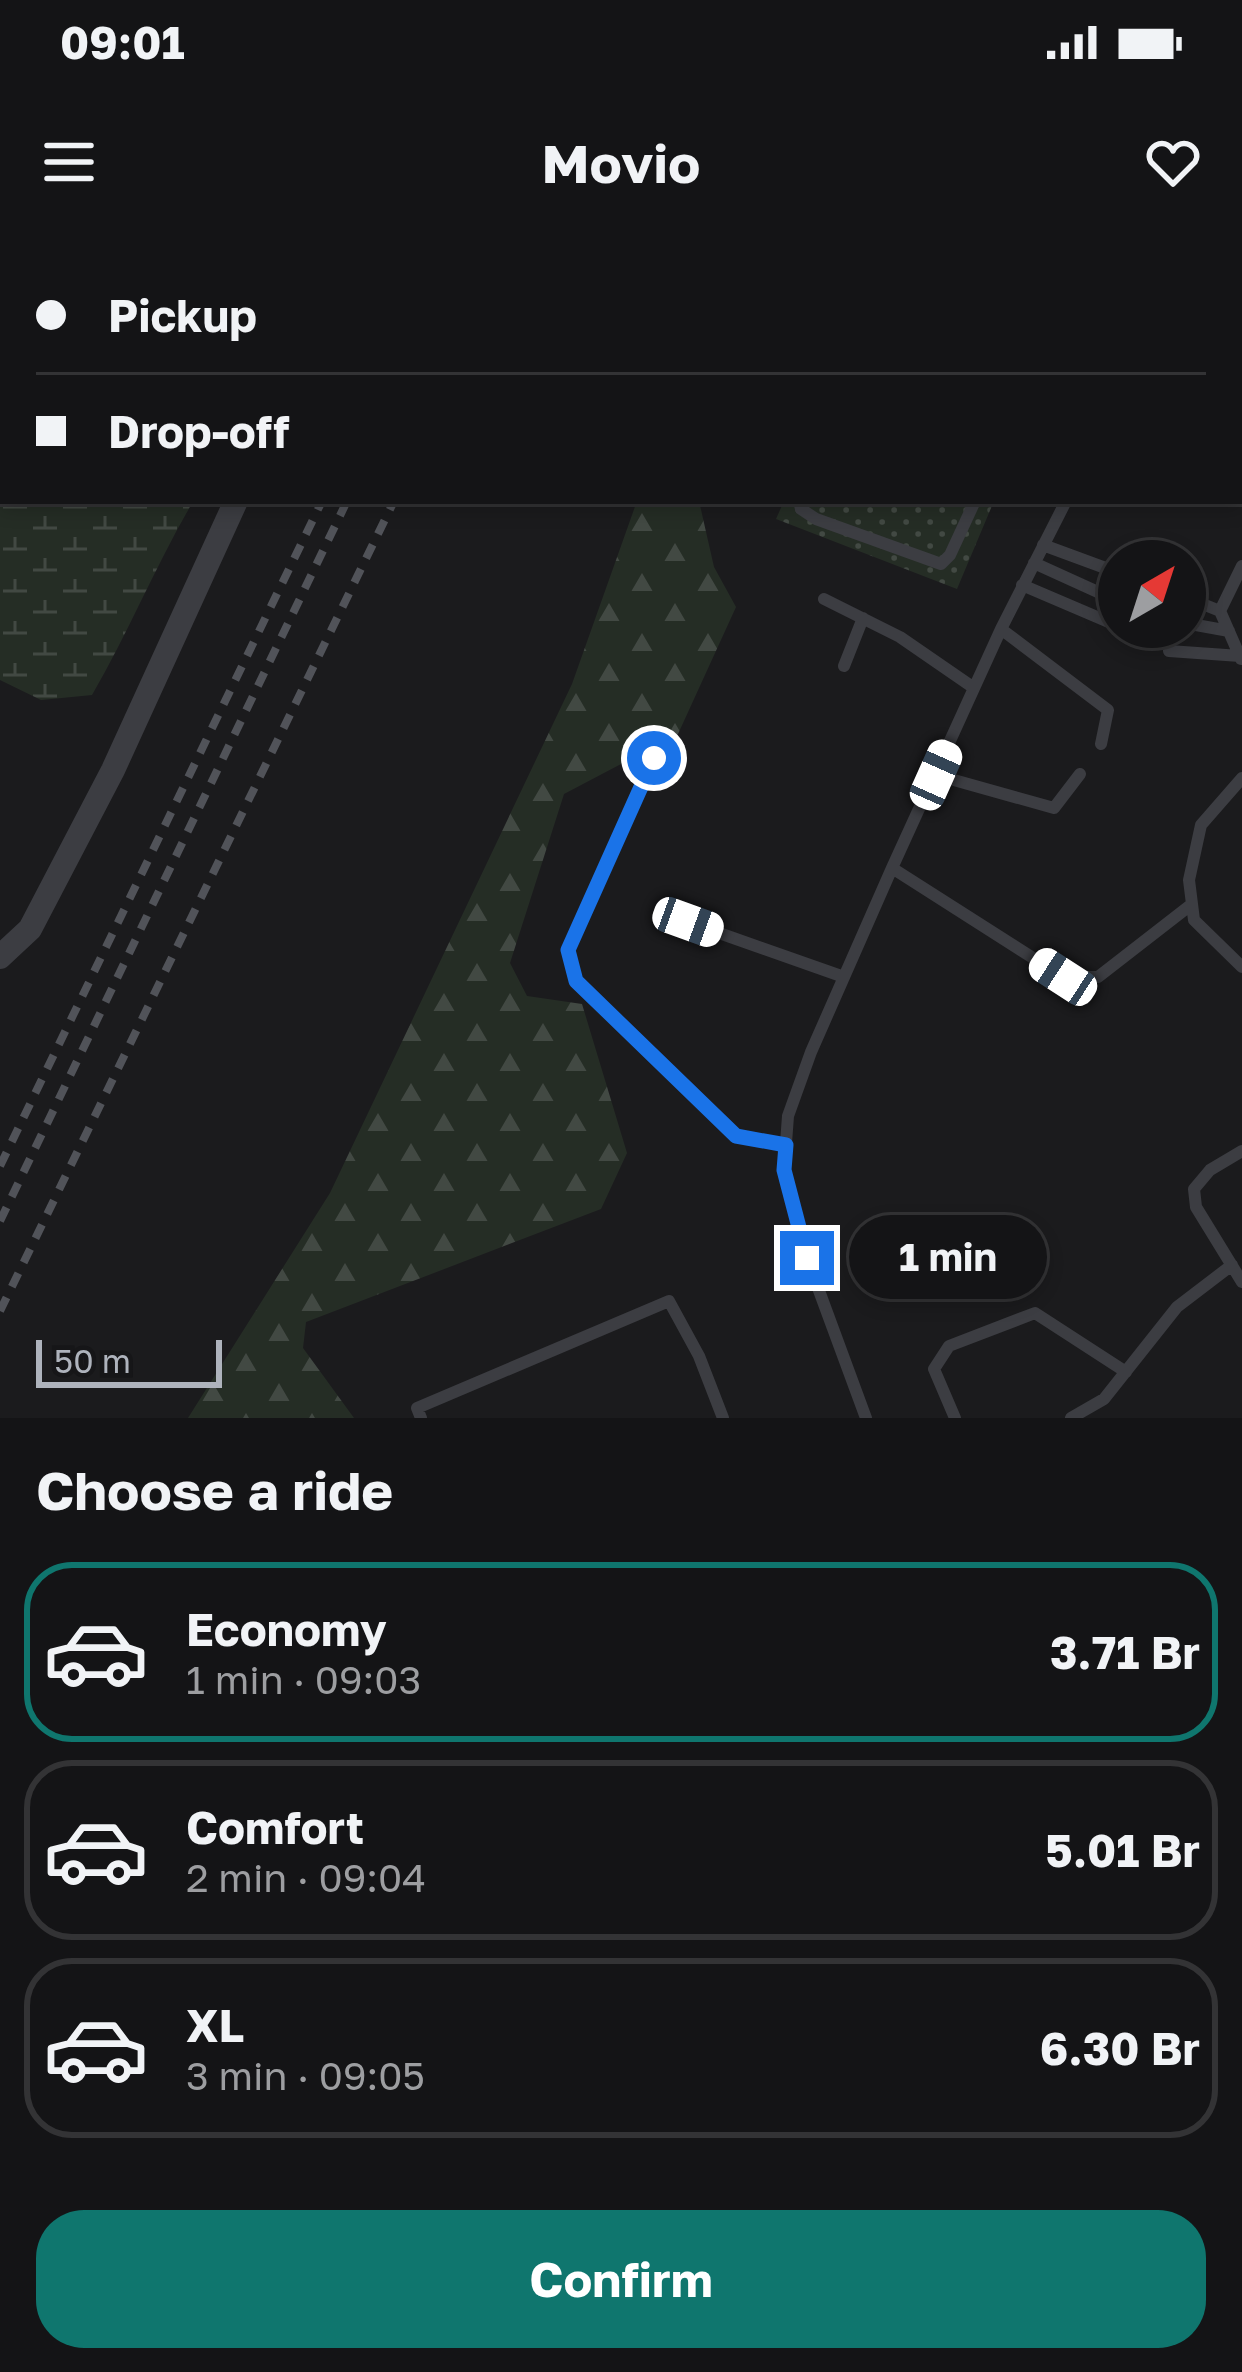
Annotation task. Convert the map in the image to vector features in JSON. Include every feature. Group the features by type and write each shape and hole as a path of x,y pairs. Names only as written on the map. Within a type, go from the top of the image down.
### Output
{"street":[{"path":"0,957 30,928 102,789 235,504"}],"lane":[{"path":"800,504 816,519 941,564 950,555 974,504"},
{"path":"862,1417 807,1258 784,1170 788,1116 892,868 1001,629 1064,504"},
{"path":"1043,545 1098,565"},
{"path":"1034,563 1098,592"},
{"path":"1220,611 1242,566"},
{"path":"1022,585 1098,617"},
{"path":"824,599 900,637 974,688"},
{"path":"1169,651 1241,659 1220,611 1206,605"},
{"path":"844,666 863,618"},
{"path":"1206,627 1229,631"},
{"path":"1001,629 1108,710 1101,744"},
{"path":"654,758 568,950 576,981 736,1136 786,1145"},
{"path":"936,775 1054,808 1080,774"},
{"path":"1242,778 1201,825 1189,880 1194,920 1242,967"},
{"path":"892,868 1063,977 1099,977 1192,904"},
{"path":"688,922 844,977"},
{"path":"1242,1151 1210,1171 1194,1189 1196,1208 1242,1282"},
{"path":"1070,1418 1104,1399 1177,1307 1232,1265"},
{"path":"421,1418 417,1408 669,1301 699,1356 723,1418"},
{"path":"955,1418 934,1369 949,1346 1035,1313 1126,1372"}],"green space":[{"path":"0,504 191,504 92,695 41,700 0,680"},
{"path":"636,504 700,504 714,567 736,607 678,734 564,794 510,963 527,996 582,1004 627,1153 601,1209 306,1322 303,1348 354,1418 188,1418 330,1193 572,684"},
{"path":"783,504 993,504 957,589 776,519"}],"railway":[{"path":"0,1166 321,504"},
{"path":"0,1221 346,504"},
{"path":"0,1311 393,504"}],"route":[{"path":"654,758 568,950 576,981 736,1136 786,1145 784,1170 807,1258"}]}
